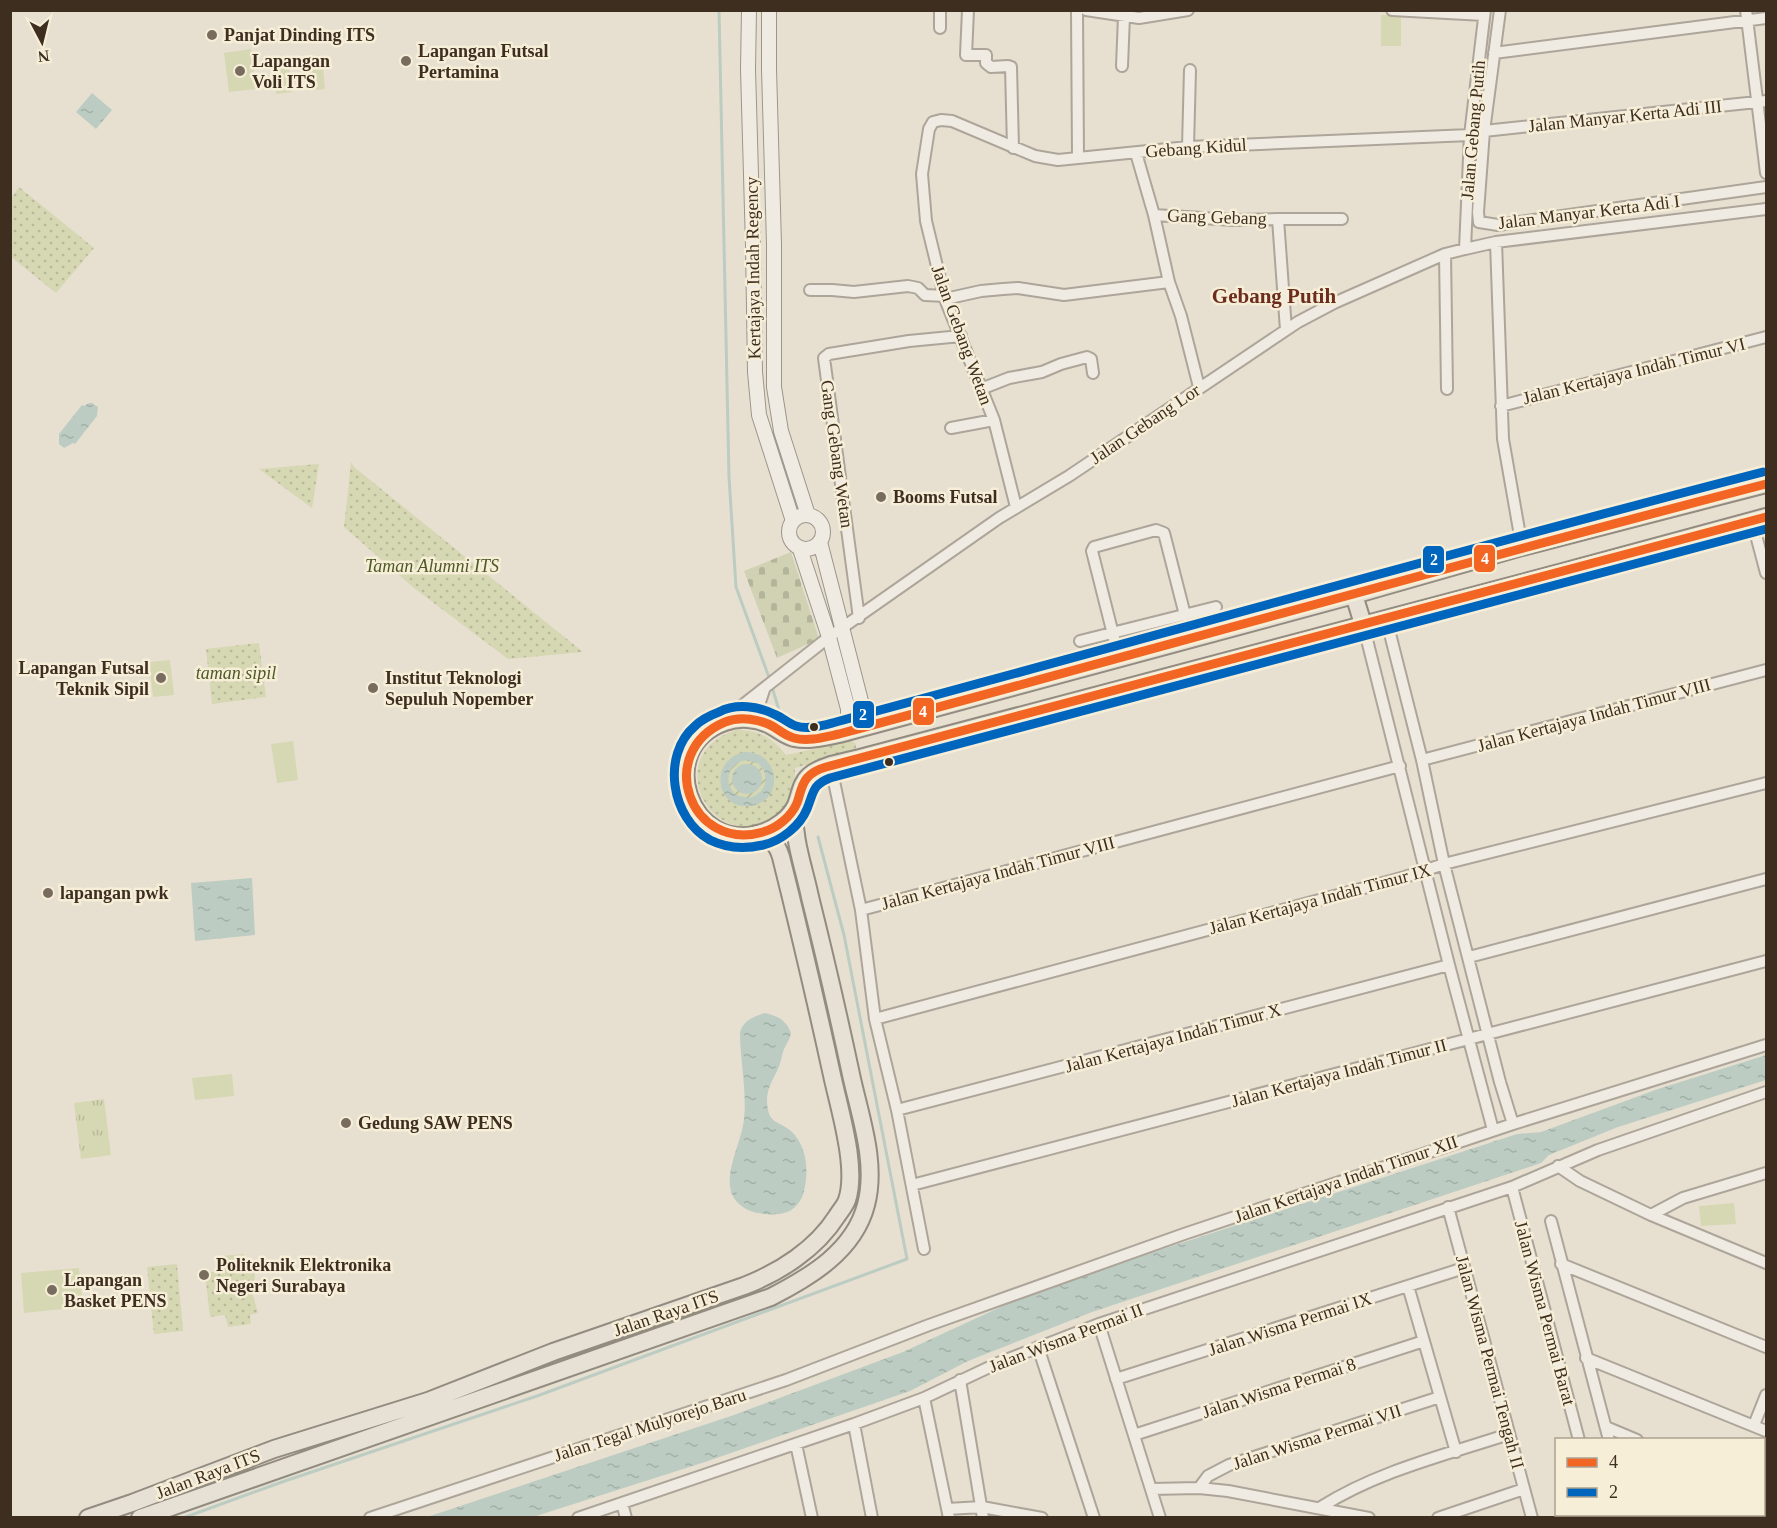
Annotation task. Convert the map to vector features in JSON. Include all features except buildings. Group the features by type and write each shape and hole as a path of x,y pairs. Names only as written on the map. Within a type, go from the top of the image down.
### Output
{"main road":[{"path":"717,725 738,719 754,720 771,725 793,737 817,738 846,732 1354,595 1522,547 1767,484"},
{"path":"749,836 776,826 795,807 807,778 814,772 1363,624 1563,573 1760,518"},
{"path":"1354,595 1363,624"},
{"path":"882,722 876,740 886,751"},
{"name":"Jalan Raya ITS","path":"88,1518 274,1449 428,1401 542,1356 760,1280 789,1264 815,1243 832,1224 847,1201 850,1173 845,1135 807,961 778,848 769,839 736,836 709,825 698,815 688,798 685,783 686,766 690,753 706,732 717,725"},
{"path":"846,732 862,742 860,758"},
{"name":"Jalan Raya ITS","path":"140,1518 771,1297 804,1280 832,1259 852,1236 866,1206 870,1171 848,1060 800,853 794,816 795,807"},
{"path":"825,1042 843,1038"},
{"path":"829,1063 848,1060"},
{"path":"561,1350 567,1367"},
{"path":"542,1356 550,1374"},
{"path":"274,1449 280,1468"},
{"path":"256,1456 263,1475"}],"street":[{"name":"Kertajaya Indah Regency","path":"749,10 748,69 754,372 759,415 793,521"},
{"name":"Kertajaya Indah Regency","path":"769,10 774,244 774,387 780,424 808,515"},
{"path":"940,10 940,28"},
{"path":"968,10 966,55 986,55 986,63 991,67 1011,67 1013,148"},
{"path":"1077,10 1078,157"},
{"path":"1086,10 1124,16 1155,17 1188,10"},
{"path":"1392,10 1484,13"},
{"name":"Jalan Manyar Kerta Adi I","path":"1500,10 1485,131 1479,222 1490,225 1767,187"},
{"name":"Jalan Gebang Putih","path":"1465,249 1470,135 1484,13"},
{"path":"1122,66 1124,16"},
{"path":"1747,16 1762,101 1767,173"},
{"path":"1494,53 1747,16 1767,18"},
{"path":"748,69 769,69"},
{"path":"1188,147 1190,70"},
{"name":"Jalan Manyar Kerta Adi III","path":"1485,131 1762,101"},
{"name":"Gebang Kidul","path":"931,124 941,120 952,121 1035,156 1058,159 1188,147 1470,135"},
{"name":"Jalan Gebang Wetan","path":"931,124 922,174 926,221 945,298 994,420 1016,507"},
{"path":"1136,153 1199,387"},
{"name":"Jalan Gebang Lor","path":"841,629 1016,507 1069,476 1286,330 1334,303 1445,254 1496,242 1767,209"},
{"name":"Gang Gebang","path":"1154,215 1234,220 1278,219 1286,330"},
{"path":"1278,219 1342,219"},
{"path":"1496,242 1501,406 1506,463 1522,547"},
{"path":"753,246 774,244"},
{"path":"1445,254 1447,389"},
{"path":"810,290 854,292 908,286 918,288 926,295 945,298 1011,288 1064,295 1169,282"},
{"name":"Gang Gebang Wetan","path":"859,618 824,358 829,354 909,341 961,336"},
{"name":"Jalan Kertajaya Indah Timur VI","path":"1501,406 1767,337"},
{"path":"981,389 1009,378 1042,372 1087,357 1091,359 1093,373"},
{"path":"951,428 994,420"},
{"path":"846,732 848,709 828,637 800,549 790,540 789,527 799,516 815,517 823,529 820,543 862,705 874,718 882,722"},
{"path":"1760,518 1767,573"},
{"path":"1119,658 1092,551 1094,547 1159,529 1164,533 1185,615"},
{"path":"800,549 809,549 820,543"},
{"path":"1080,641 1216,607"},
{"path":"1386,618 1422,760 1444,864 1513,1124"},
{"path":"1363,624 1493,1130"},
{"path":"717,725 841,629"},
{"name":"Jalan Kertajaya Indah Timur VIII","path":"1422,760 1767,670"},
{"path":"754,720 765,689"},
{"name":"Jalan Kertajaya Indah Timur VIII","path":"924,1249 897,1110 875,1019 861,910 1400,766"},
{"path":"831,767 861,910"},
{"name":"Jalan Kertajaya Indah Timur IX","path":"875,1019 1444,864 1767,783"},
{"path":"1469,957 1767,879"},
{"name":"Jalan Kertajaya Indah Timur II","path":"912,1185 1767,961"},
{"name":"Jalan Kertajaya Indah Timur X","path":"897,1110 1449,965"},
{"name":"Jalan Kertajaya Indah Timur XII","path":"929,1325 1184,1234 1493,1130 1767,1045"},
{"name":"Jalan Wisma Permai II","path":"578,1518 924,1398 1038,1347 1099,1324 1512,1187 1598,1150 1767,1092"},
{"path":"1558,1166 1580,1181 1651,1215 1767,1263"},
{"path":"1651,1215 1683,1198 1767,1173"},
{"name":"Jalan Wisma Permai Barat","path":"1512,1187 1578,1438"},
{"name":"Jalan Wisma Permai Tengah II","path":"1448,1208 1532,1518"},
{"path":"1551,1221 1609,1438"},
{"path":"1562,1264 1767,1347"},
{"name":"Jalan Wisma Permai IX","path":"1116,1379 1464,1268"},
{"path":"1408,1286 1455,1452"},
{"path":"1099,1324 1160,1518"},
{"name":"Jalan Tegal Mulyorejo Baru","path":"370,1518 786,1380 929,1325"},
{"name":"Jalan Wisma Permai 8","path":"1134,1435 1424,1341"},
{"path":"1038,1347 1094,1518"},
{"path":"1586,1358 1767,1431"},
{"path":"960,1380 982,1512"},
{"path":"1754,1425 1767,1395"},
{"name":"Jalan Wisma Permai VII","path":"1199,1488 1208,1476 1229,1465 1440,1397"},
{"path":"924,1398 951,1511 970,1506 982,1512 1042,1518"},
{"path":"854,1424 872,1518"},
{"path":"1606,1427 1632,1438"},
{"path":"1321,1507 1369,1480 1509,1434"},
{"path":"796,1444 812,1518"},
{"path":"1151,1489 1199,1488 1228,1491 1370,1518"},
{"path":"1438,1518 1524,1490"},
{"path":"622,1503 626,1518"}],"green space":[{"path":"1381,15 1401,15 1401,46 1381,46"},
{"name":"Lapangan Voli ITS","path":"251,49 256,89 229,92 224,53"},
{"path":"322,55 325,89 307,91 303,57"},
{"path":"288,58 292,92 276,94 272,60"},
{"path":"19,187 94,248 56,293 11,257 11,198"},
{"name":"Taman Alumni ITS","path":"351,462 354,467 583,652 508,659 414,588 344,527"},
{"path":"319,464 312,508 259,469"},
{"path":"791,552 819,639 777,658 744,571"},
{"name":"taman sipil","path":"259,643 266,697 212,704 206,649"},
{"name":"Lapangan Futsal Teknik Sipil","path":"170,660 174,695 153,697 149,662"},
{"path":"736,730 752,731 764,736 786,755 852,741 856,744 856,749 854,752 795,768 790,797 778,815 749,826 729,823 713,813 702,797 697,778 701,759 713,742"},
{"path":"293,741 298,780 277,783 271,744"},
{"path":"747,760 761,765 766,779 761,793 747,798 733,793 728,779 733,765"},
{"path":"232,1074 234,1096 195,1100 192,1078"},
{"path":"104,1099 111,1155 81,1159 74,1103"},
{"path":"1734,1203 1736,1224 1701,1226 1699,1206"},
{"path":"244,1254 246,1269 253,1268 255,1279 250,1285 258,1313 250,1315 251,1324 228,1327 225,1315 210,1317 205,1273 222,1271 221,1256"},
{"path":"177,1264 183,1331 154,1334 147,1267"},
{"name":"Lapangan Basket PENS","path":"79,1268 83,1307 24,1313 21,1273"}],"water":[{"path":"92,93 112,110 96,129 76,112"},
{"path":"89,403 98,407 97,416 75,444 64,448 59,444 59,434 82,405"},
{"path":"744,752 756,754 765,759 774,777 769,796 750,806 730,801 721,784 721,774 725,765 733,757","holes":["745,760 758,763 765,773 763,788 755,796 749,798 736,795 729,785 731,770 739,762"]},
{"path":"747,764 753,765 761,773 761,785 753,793 747,794 741,793 733,785 732,779 733,773 741,765"},
{"path":"252,878 255,935 195,941 191,883"},
{"path":"765,1013 781,1019 791,1033 769,1089 767,1097 769,1114 774,1121 791,1131 796,1137 803,1151 806,1167 804,1191 799,1202 788,1212 775,1214 748,1210 737,1202 731,1192 730,1181 744,1119 745,1097 740,1032 747,1022"},
{"path":"1766,1055 1766,1080 1618,1127 1549,1155 1541,1163 1092,1312 968,1361 910,1391 705,1462 533,1517 424,1518 731,1416 903,1352 1040,1289 1517,1134 1541,1132 1658,1089"}],"waterway":[{"path":"719,10 729,477 736,587 770,680"},
{"path":"772,687 782,720"},
{"path":"183,1518 537,1396 907,1259 844,935 818,837"}],"transit line":[{"name":"2","path":"1763,472 821,726 796,726 779,716 755,708 726,709 700,722 684,738 678,753 675,786 686,817 710,840 736,847 763,845 776,840 795,827 804,815 817,786 830,778 1766,529"},
{"name":"4","path":"1766,484 839,734 816,739 799,739 788,736 763,722 750,719 731,720 703,736 691,755 687,776 690,796 700,814 716,828 737,835 763,832 778,825 787,817 797,803 805,781 813,772 823,768 1766,517"}],"place":[{"name":"Panjat Dinding ITS","path":"212,35"},
{"name":"Lapangan Futsal Pertamina","path":"406,61"},
{"name":"Lapangan Voli ITS","path":"240,71"},
{"name":"Booms Futsal","path":"881,497"},
{"name":"Lapangan Futsal Teknik Sipil","path":"161,678"},
{"name":"Institut Teknologi Sepuluh Nopember","path":"373,688"},
{"name":"lapangan pwk","path":"48,893"},
{"name":"Gedung SAW PENS","path":"346,1123"},
{"name":"Politeknik Elektronika Negeri Surabaya","path":"204,1275"},
{"name":"Lapangan Basket PENS","path":"52,1290"}],"district":[{"name":"Gebang Putih","path":"1274,296"}]}
